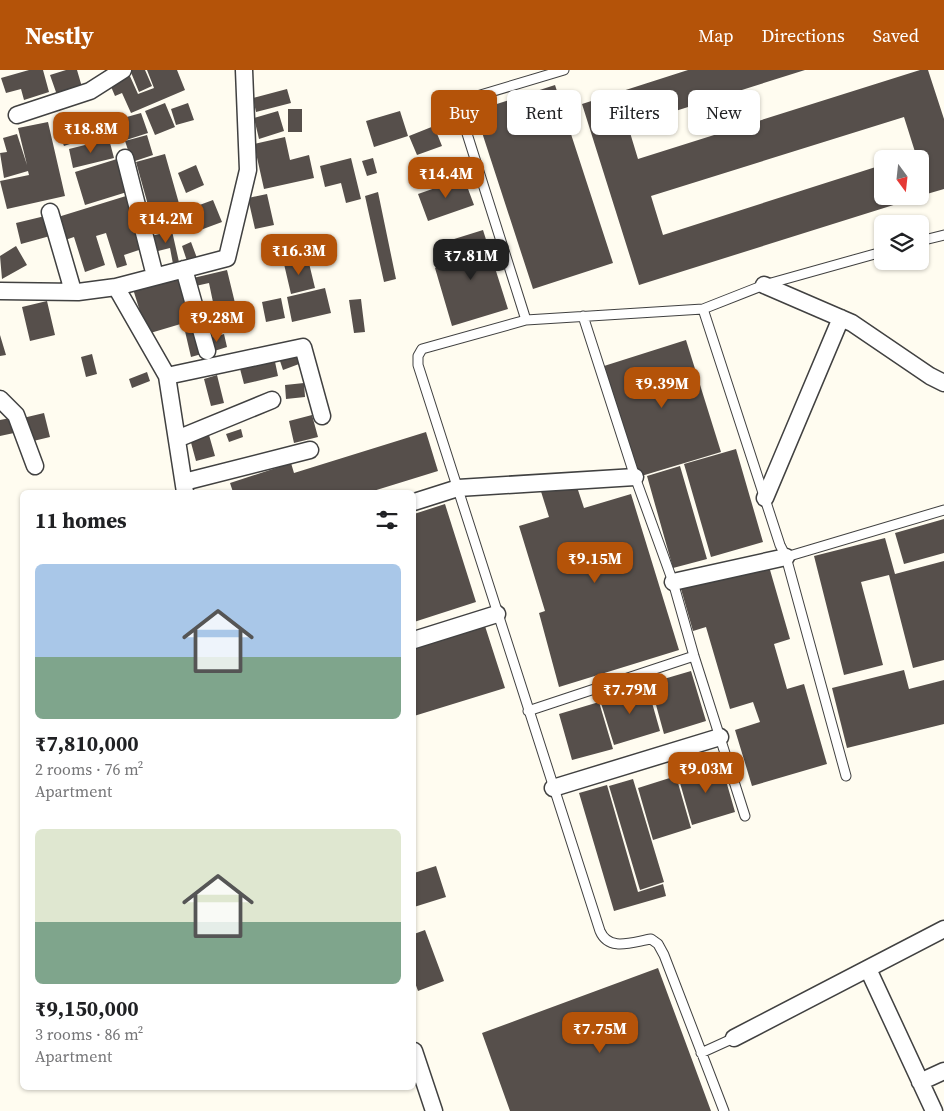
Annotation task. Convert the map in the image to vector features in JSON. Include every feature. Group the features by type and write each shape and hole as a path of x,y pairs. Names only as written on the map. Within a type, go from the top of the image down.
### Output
{"street":[{"path":"17,115 90,91 123,70"},
{"path":"0,290 73,292 116,287 227,258 248,170 244,70"},
{"path":"125,158 155,276"},
{"path":"50,212 73,292"},
{"path":"184,269 207,351"},
{"path":"764,286 852,323 930,376 944,383"},
{"path":"116,287 167,376 185,487 310,450"},
{"path":"765,498 840,318"},
{"path":"167,376 303,347 322,416"},
{"path":"0,399 16,415 35,466"},
{"path":"177,439 272,400"},
{"path":"416,501 458,488 635,477"},
{"path":"673,582 786,557"},
{"path":"416,639 497,614"},
{"path":"553,788 720,737"},
{"path":"734,1038 944,930"},
{"path":"868,969 934,1111"},
{"path":"416,1057 434,1111"},
{"path":"920,1082 944,1072"}],"lane":[{"path":"526,320 457,102 564,70"},
{"path":"929,239 944,235"},
{"path":"724,1111 664,955 658,944 651,939 613,945 603,940 418,365 418,356 422,348 526,320 704,309 764,286 874,254"},
{"path":"704,309 786,557 846,776"},
{"path":"583,316 635,477 673,582 694,656 745,816"},
{"path":"786,557 944,510"},
{"path":"528,711 694,656"},
{"path":"701,1053 734,1038"}],"building":[{"path":"29,70 43,70 49,92 24,100 21,89 6,93 1,78"},
{"path":"66,70 77,70 82,87 57,95 50,75"},
{"path":"130,70 145,70 152,86 139,92"},
{"path":"147,70 177,70 185,90 131,113 122,93 115,96 109,82 129,74 138,94 154,88"},
{"path":"688,70 805,70 742,90 688,90 688,107 678,110 678,90 626,90"},
{"path":"920,70 928,70 944,119 944,189 929,193 929,150 914,150 904,117 651,196 663,235 874,168 874,205 894,205 639,285 592,135 631,135 638,159 714,135 760,135 760,120"},
{"path":"555,85 557,90 540,90"},
{"path":"287,89 291,103 256,112 253,98"},
{"path":"507,101 507,135 571,135 613,263 533,289 483,135 497,135 497,104"},
{"path":"591,101 591,133 582,104"},
{"path":"165,103 175,127 155,135 145,111"},
{"path":"188,103 194,120 176,125 171,109"},
{"path":"288,109 302,109 302,132 288,132"},
{"path":"278,111 284,131 259,139 254,118"},
{"path":"400,111 408,136 374,147 366,121"},
{"path":"141,113 148,133 123,141 116,120"},
{"path":"109,114 114,133 94,137 89,119"},
{"path":"48,122 65,196 7,209 0,181 29,175 28,171 4,178 0,153 7,152 3,138 17,134 27,165 18,128"},
{"path":"431,127 431,135 438,135 442,146 417,155 409,136"},
{"path":"79,130 82,140 64,146 60,136"},
{"path":"147,135 153,155 132,162 125,141"},
{"path":"285,137 290,160 309,155 314,178 264,189 254,144"},
{"path":"109,139 114,158 73,168 69,149"},
{"path":"165,154 182,214 153,223 136,162"},
{"path":"351,158 361,199 346,203 341,183 325,187 320,166"},
{"path":"373,158 377,173 367,176 362,161"},
{"path":"117,159 127,192 85,205 75,172"},
{"path":"196,165 204,185 186,193 178,173"},
{"path":"464,178 474,205 428,221 418,194"},
{"path":"378,192 396,279 384,282 365,196"},
{"path":"267,194 274,225 255,229 248,198"},
{"path":"126,196 142,249 124,255 127,265 117,268 106,233 96,236 105,265 85,272 74,237 65,240 58,217"},
{"path":"213,200 222,222 195,232 186,210"},
{"path":"45,216 50,236 21,244 16,223"},
{"path":"483,230 508,309 452,326 435,268 457,260 451,240"},
{"path":"172,231 179,262 173,264 170,248 154,252 151,236"},
{"path":"191,242 197,258 187,261 182,246"},
{"path":"16,246 27,265 2,279 0,256"},
{"path":"308,259 315,288 291,294 284,264"},
{"path":"227,270 235,303 214,307 209,283 191,287 189,279"},
{"path":"180,274 194,320 147,334 133,289"},
{"path":"325,288 331,313 292,322 287,297"},
{"path":"281,298 285,318 266,322 262,302"},
{"path":"361,299 365,332 354,333 349,300"},
{"path":"47,301 55,335 30,341 22,307"},
{"path":"198,323 205,353 191,357 184,327"},
{"path":"224,334 227,347 211,352 207,339"},
{"path":"0,335 6,355 0,356"},
{"path":"686,340 721,452 638,477 604,366"},
{"path":"295,353 299,364 283,370 279,358"},
{"path":"92,354 97,374 86,377 81,357"},
{"path":"274,357 278,376 244,384 239,365"},
{"path":"147,372 150,381 132,388 129,379"},
{"path":"217,375 224,403 211,406 204,379"},
{"path":"304,383 305,397 286,399 285,385"},
{"path":"44,413 50,437 29,442 23,418"},
{"path":"312,415 318,437 294,443 289,421"},
{"path":"10,418 14,433 0,436 0,420"},
{"path":"241,429 243,437 229,442 226,434"},
{"path":"426,432 438,471 376,490 232,490 230,483 291,463 294,473"},
{"path":"209,435 215,456 196,461 190,439"},
{"path":"736,449 763,542 711,557 684,464"},
{"path":"680,466 707,559 673,568 647,476"},
{"path":"572,472 584,508 631,494 679,650 559,687 539,613 545,611 519,526 549,517 538,482"},
{"path":"445,504 476,602 416,621 416,513"},
{"path":"944,519 944,553 904,564 895,533"},
{"path":"885,538 895,574 944,561 944,660 913,668 889,575 861,582 883,665 844,675 814,556"},
{"path":"768,563 790,639 774,644 787,689 804,684 827,764 752,786 735,730 760,722 753,702 730,709 706,627 693,631 681,589"},
{"path":"484,623 505,688 416,715 416,644"},
{"path":"904,670 909,689 944,680 944,724 847,748 832,688"},
{"path":"691,671 706,721 664,734 650,683"},
{"path":"647,685 660,731 614,745 600,700"},
{"path":"599,702 613,749 572,760 559,714"},
{"path":"721,763 735,812 692,825 678,776"},
{"path":"676,776 691,828 653,840 638,788"},
{"path":"633,779 664,882 640,890 609,786"},
{"path":"607,785 638,892 663,884 666,896 614,911 579,793"},
{"path":"436,866 446,897 416,906 416,872"},
{"path":"425,930 444,981 418,991 416,986 416,933"},
{"path":"658,968 711,1111 510,1111 482,1033"}]}
